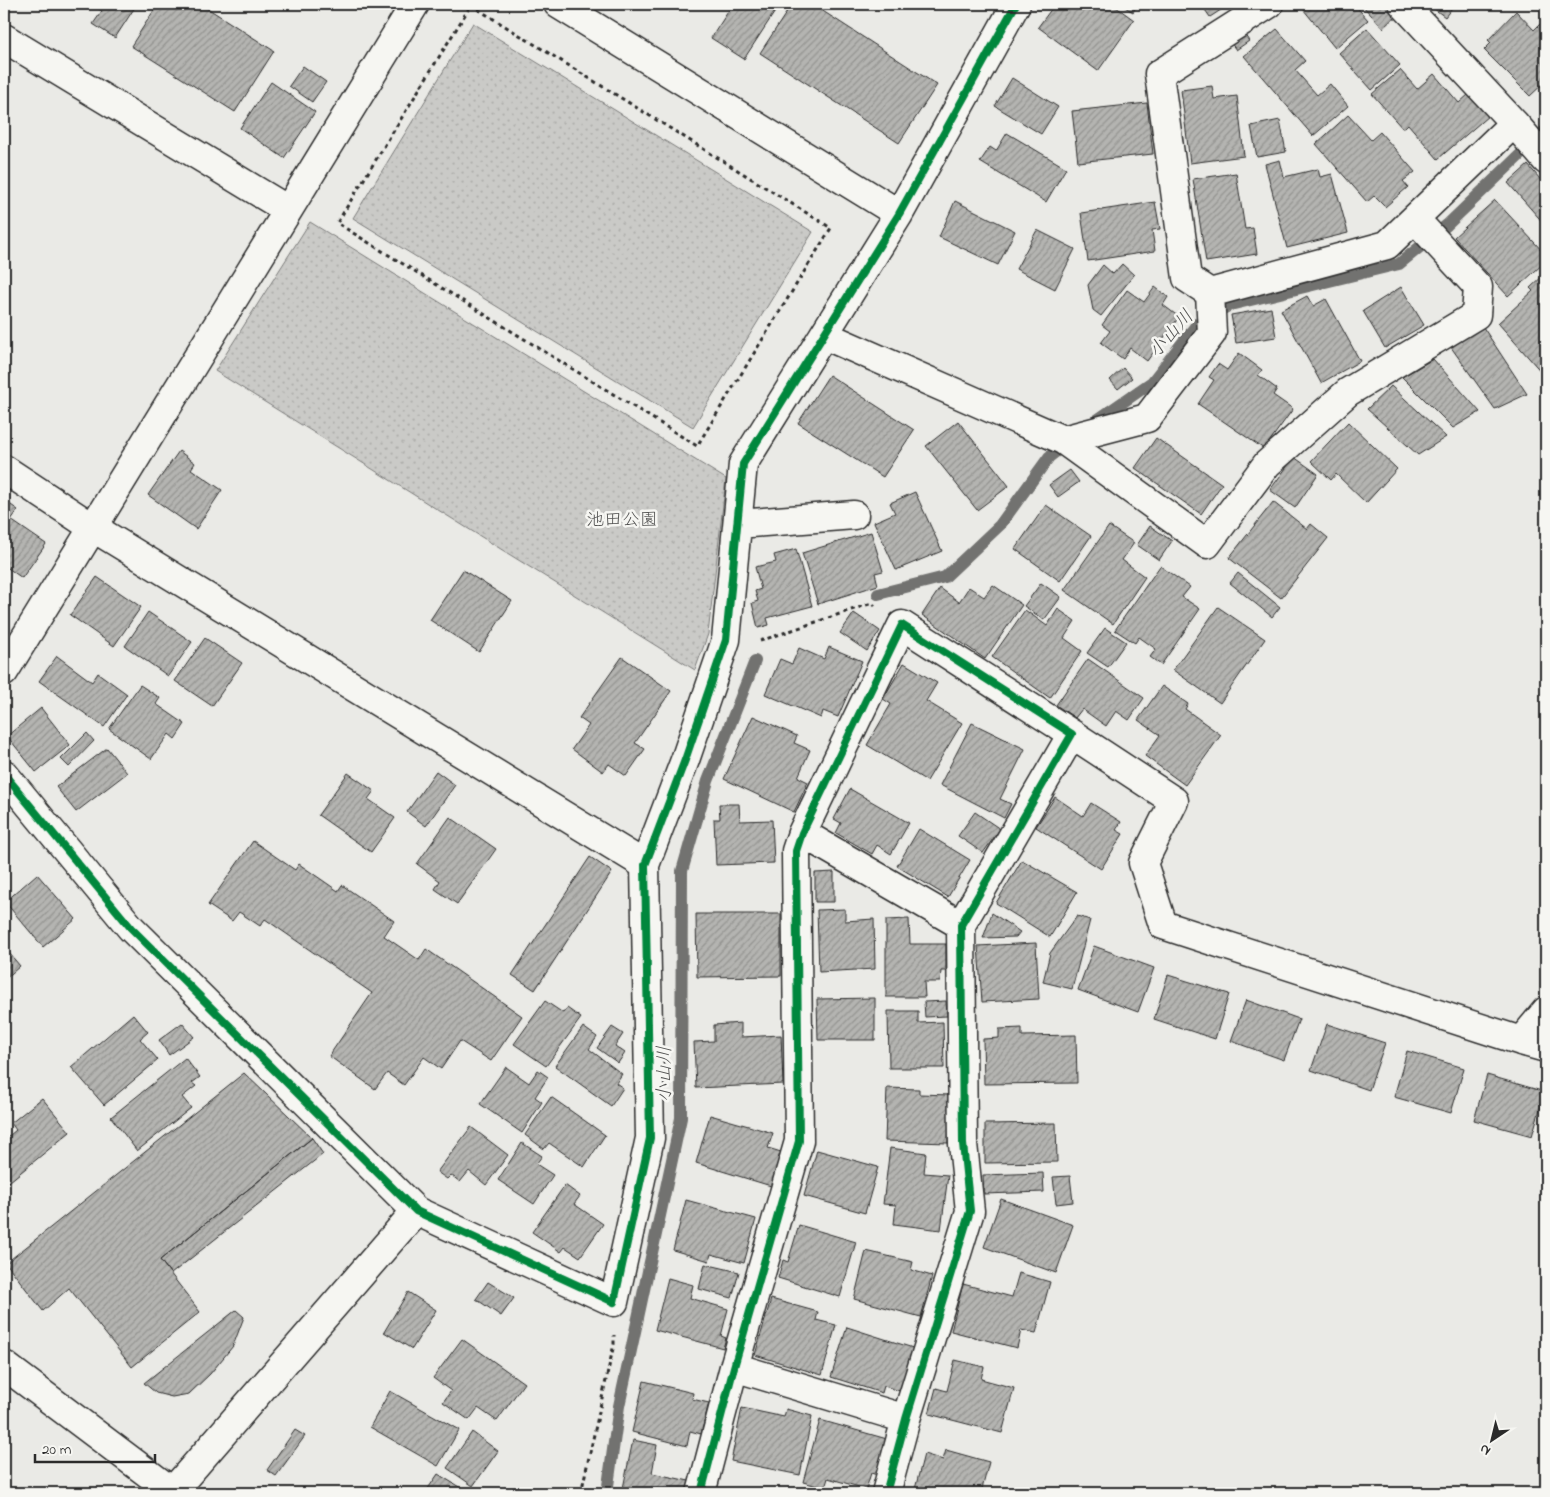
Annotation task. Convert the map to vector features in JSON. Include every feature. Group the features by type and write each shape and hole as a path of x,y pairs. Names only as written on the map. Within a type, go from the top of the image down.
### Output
{"main road":[{"path":"4,672 415,4"},
{"path":"558,4 899,214"},
{"path":"4,774 131,928 416,1211 614,1302 650,1138 645,865 726,640 743,464 899,214 1016,4"},
{"path":"1269,4 1159,74 1187,278 1210,293 1387,245 1416,220 1515,124"},
{"path":"1403,4 1546,160"},
{"path":"4,38 288,210"},
{"path":"824,335 1063,440 1208,544 1267,464 1348,392 1476,315 1478,287 1416,220"},
{"path":"1063,440 1147,418 1212,333 1210,293"},
{"path":"4,469 92,528 645,865"},
{"path":"738,524 854,515"},
{"path":"701,1493 734,1367 799,1141 796,851 802,833 902,624 1174,802 1143,863 1163,925 1534,1044 1546,1011"},
{"path":"886,1493 906,1419 970,1211 963,1144 962,925 1072,734"},
{"path":"802,833 962,925"},
{"path":"4,1365 172,1493 416,1211"},
{"path":"734,1367 906,1419"}],"path":[{"path":"471,5 831,228 697,446 337,223 471,5"},
{"path":"726,640 753,643 872,604 902,624"},
{"path":"581,1493 614,1344 614,1302"}],"green space":[{"path":"473,23 813,232 693,427 353,218"},
{"name":"池田公園","path":"310,222 726,479 708,634 695,670 215,371"}],"building":[{"path":"91,4 137,4 115,38 93,24 102,11"},
{"path":"158,4 201,4 274,51 235,112 131,46"},
{"path":"733,4 780,4 744,59 711,38"},
{"path":"792,4 812,4 937,85 899,143 760,53"},
{"path":"1055,4 1100,4 1102,6 1104,4 1112,4 1134,20 1098,71 1038,27"},
{"path":"1120,4 1138,4 1133,12"},
{"path":"1201,4 1230,4 1210,17"},
{"path":"1309,4 1354,4 1368,20 1335,48 1303,9"},
{"path":"1361,4 1391,4 1400,12 1383,28"},
{"path":"1430,4 1455,4 1445,17"},
{"path":"1516,11 1534,30 1540,24 1546,31 1546,81 1530,96 1484,50 1491,43 1488,40"},
{"path":"1367,28 1400,65 1372,90 1339,53"},
{"path":"1277,29 1305,61 1295,70 1317,95 1330,84 1348,106 1313,136 1244,56"},
{"path":"1244,34 1249,41 1236,50 1231,43"},
{"path":"303,66 326,82 312,102 289,86"},
{"path":"1400,70 1417,89 1434,74 1459,103 1469,94 1488,116 1438,159 1408,124 1403,129 1372,94"},
{"path":"1012,78 1058,107 1041,134 995,106"},
{"path":"271,82 315,112 284,158 240,128"},
{"path":"1212,86 1214,99 1237,96 1244,156 1190,163 1181,90"},
{"path":"1147,103 1153,154 1078,162 1072,111"},
{"path":"1348,115 1371,140 1380,132 1415,172 1403,181 1408,187 1385,207 1374,196 1367,202 1316,144"},
{"path":"1280,120 1286,152 1257,157 1251,126"},
{"path":"1007,133 1066,168 1046,202 980,162 990,147 996,151"},
{"path":"1280,160 1284,177 1318,169 1320,177 1332,174 1348,233 1287,248 1265,164"},
{"path":"1528,165 1546,186 1546,226 1508,183"},
{"path":"1236,173 1245,229 1253,228 1257,254 1206,262 1193,179"},
{"path":"1495,200 1546,255 1546,261 1508,296 1454,237"},
{"path":"955,201 1015,231 998,265 939,237"},
{"path":"1155,202 1160,229 1152,230 1155,251 1088,261 1081,213"},
{"path":"1037,230 1075,249 1055,289 1016,269"},
{"path":"1122,264 1134,275 1101,316 1093,310 1088,285 1103,265 1113,274"},
{"path":"1546,273 1546,374 1544,375 1498,323 1533,291 1530,288"},
{"path":"1155,287 1168,297 1163,305 1179,317 1147,361 1130,348 1123,359 1101,343 1110,331 1102,325 1127,290 1144,302"},
{"path":"1401,287 1424,325 1385,348 1363,311"},
{"path":"1307,296 1313,306 1326,299 1360,361 1321,383 1281,310"},
{"path":"1271,308 1276,337 1236,343 1231,315"},
{"path":"1481,324 1527,394 1495,409 1448,343"},
{"path":"1239,353 1262,370 1258,375 1277,389 1273,395 1293,409 1264,449 1198,404 1214,380 1209,377 1218,364 1227,370"},
{"path":"1433,359 1480,412 1453,428 1402,377"},
{"path":"1123,368 1132,378 1118,389 1110,380"},
{"path":"829,375 914,430 883,477 798,423"},
{"path":"1391,386 1446,437 1418,455 1367,409"},
{"path":"958,421 1009,486 977,510 926,446"},
{"path":"1348,422 1397,469 1366,503 1336,474 1331,480 1311,461"},
{"path":"1156,438 1222,484 1201,514 1135,468"},
{"path":"179,451 195,463 191,469 222,490 196,529 148,495"},
{"path":"1294,457 1318,474 1295,508 1270,490"},
{"path":"1070,470 1079,482 1058,497 1049,485"},
{"path":"915,492 942,551 896,570 874,522 895,513 890,503"},
{"path":"4,500 18,510 11,520 46,544 22,578 4,567"},
{"path":"1273,502 1307,529 1311,524 1328,538 1281,598 1229,558"},
{"path":"1046,505 1091,536 1060,581 1015,549"},
{"path":"1109,526 1134,543 1122,560 1145,577 1113,624 1064,590"},
{"path":"1150,526 1172,541 1159,560 1137,545"},
{"path":"871,532 883,571 875,573 878,585 818,604 802,553"},
{"path":"796,549 812,606 767,618 769,625 758,628 752,603 758,601 755,591 761,589 755,567 776,562 774,555"},
{"path":"1160,566 1190,587 1182,597 1200,609 1161,665 1150,657 1156,649 1139,637 1135,643 1115,630"},
{"path":"463,570 512,601 479,652 430,620"},
{"path":"1238,573 1280,607 1272,617 1230,583"},
{"path":"97,577 141,607 114,646 70,615"},
{"path":"1041,583 1061,597 1044,620 1024,606"},
{"path":"993,585 1022,605 985,659 922,615 940,588 959,602 969,587 984,597"},
{"path":"1218,607 1265,639 1220,703 1173,670"},
{"path":"1058,609 1075,621 1064,638 1082,651 1050,698 992,657 1025,610 1047,626"},
{"path":"148,612 192,642 168,676 125,646"},
{"path":"854,613 880,631 867,651 840,633"},
{"path":"1105,628 1126,642 1108,667 1087,653"},
{"path":"205,638 242,663 212,706 175,681"},
{"path":"829,647 862,661 838,717 823,711 821,718 765,694 780,659 792,664 799,648 824,659"},
{"path":"57,656 92,682 98,673 127,694 104,727 39,681"},
{"path":"622,657 671,691 635,743 645,749 626,776 609,764 603,772 572,749 589,725 579,718"},
{"path":"1088,659 1144,698 1129,720 1116,711 1106,726 1082,709 1075,718 1056,705"},
{"path":"904,663 937,683 926,701 962,723 927,781 867,745 891,704 883,699"},
{"path":"140,685 160,698 156,704 185,724 175,739 169,734 151,759 109,729"},
{"path":"1162,686 1188,704 1185,709 1221,735 1185,785 1145,756 1160,735 1138,720"},
{"path":"41,708 70,745 36,772 7,736"},
{"path":"753,716 797,736 794,743 810,750 798,777 808,782 794,812 724,779"},
{"path":"972,723 1025,749 1000,799 1011,804 1004,818 940,785"},
{"path":"87,733 94,741 69,767 61,759"},
{"path":"107,748 127,773 76,812 56,787"},
{"path":"436,771 455,785 426,826 407,812"},
{"path":"348,773 374,791 368,799 395,818 371,852 318,815"},
{"path":"850,789 909,823 891,854 877,845 872,854 836,833 841,823 834,819"},
{"path":"1055,797 1083,816 1091,803 1121,822 1116,830 1123,834 1101,869 1036,827"},
{"path":"719,804 739,804 740,821 772,820 774,863 716,865 714,819 720,819"},
{"path":"975,812 1000,829 983,853 958,836"},
{"path":"450,817 496,849 457,904 435,889 440,881 417,864"},
{"path":"919,829 970,860 948,897 897,866"},
{"path":"253,841 295,870 299,864 338,891 342,885 394,921 384,936 419,960 426,949 522,1016 491,1061 460,1041 441,1069 424,1057 404,1085 387,1073 375,1089 329,1056 372,993 265,919 260,926 239,912 232,921 208,905"},
{"path":"590,857 612,872 535,990 512,975"},
{"path":"1022,860 1077,892 1050,937 996,903"},
{"path":"834,872 834,902 815,902 815,873"},
{"path":"37,874 76,919 43,947 5,902"},
{"path":"845,909 845,921 874,919 875,969 819,972 817,910"},
{"path":"992,913 1020,932 1016,937 983,938"},
{"path":"696,914 781,914 781,976 697,977"},
{"path":"1077,916 1090,920 1072,989 1043,982 1050,953"},
{"path":"909,919 910,944 946,944 946,971 941,971 940,982 924,982 925,997 886,997 886,920"},
{"path":"1036,943 1039,999 982,1002 978,946"},
{"path":"1094,946 1154,968 1138,1012 1078,990"},
{"path":"4,947 20,966 4,980"},
{"path":"1168,975 1229,994 1215,1039 1154,1019"},
{"path":"875,998 875,1040 818,1040 817,999"},
{"path":"1246,1000 1299,1019 1284,1060 1231,1041"},
{"path":"545,1001 563,1013 567,1008 581,1018 546,1066 514,1044"},
{"path":"946,1001 947,1016 925,1017 924,1002"},
{"path":"888,1011 918,1011 918,1023 943,1022 944,1068 889,1068"},
{"path":"133,1014 148,1032 140,1039 158,1060 104,1105 71,1067"},
{"path":"182,1023 194,1037 169,1055 159,1040"},
{"path":"741,1023 741,1037 781,1035 783,1084 696,1088 694,1042 714,1041 714,1025"},
{"path":"1327,1024 1385,1043 1369,1090 1311,1070"},
{"path":"583,1027 597,1037 589,1049 622,1074 616,1083 623,1088 611,1106 555,1066"},
{"path":"612,1027 623,1034 615,1046 625,1053 618,1063 597,1048"},
{"path":"1022,1028 1022,1036 1076,1035 1077,1083 984,1084 983,1039 999,1038 999,1029"},
{"path":"1407,1051 1464,1068 1451,1113 1394,1097"},
{"path":"185,1058 200,1077 192,1083 196,1086 182,1097 191,1108 137,1151 111,1117"},
{"path":"506,1067 529,1083 538,1070 548,1077 535,1097 542,1102 522,1133 480,1104"},
{"path":"244,1073 312,1138 160,1260 200,1312 132,1367 69,1288 43,1311 6,1263"},
{"path":"1487,1075 1545,1092 1532,1136 1474,1120"},
{"path":"887,1088 919,1089 919,1094 950,1095 948,1143 885,1141"},
{"path":"551,1097 605,1135 584,1167 549,1143 544,1149 525,1135"},
{"path":"42,1098 70,1132 4,1186 4,1140 16,1130 11,1123"},
{"path":"710,1115 773,1133 768,1148 781,1152 771,1186 696,1163"},
{"path":"1056,1123 1057,1162 985,1163 985,1124"},
{"path":"471,1127 508,1155 486,1185 469,1171 460,1182 451,1175 447,1179 437,1172"},
{"path":"312,1138 323,1154 171,1274 160,1260"},
{"path":"522,1143 542,1156 536,1164 553,1175 534,1204 498,1180"},
{"path":"890,1148 926,1153 924,1173 948,1175 941,1230 894,1224 896,1205 883,1204"},
{"path":"817,1150 878,1167 865,1213 804,1196"},
{"path":"1043,1173 1044,1192 984,1194 983,1175"},
{"path":"1070,1176 1073,1202 1056,1204 1053,1177"},
{"path":"565,1185 580,1196 574,1204 603,1224 580,1257 565,1247 561,1252 532,1232"},
{"path":"1001,1199 1073,1225 1056,1273 984,1247"},
{"path":"686,1200 756,1219 744,1263 711,1254 709,1261 673,1250"},
{"path":"799,1225 856,1242 840,1297 778,1278 783,1260 788,1262"},
{"path":"866,1251 913,1262 911,1270 932,1276 921,1317 854,1299"},
{"path":"705,1264 739,1272 732,1298 699,1289"},
{"path":"1019,1273 1050,1282 1036,1333 1021,1330 1017,1348 951,1331 963,1284 1012,1297"},
{"path":"668,1278 693,1285 690,1298 728,1309 721,1336 726,1338 723,1348 655,1330"},
{"path":"488,1282 514,1298 501,1316 476,1299"},
{"path":"408,1292 436,1310 412,1349 384,1332"},
{"path":"771,1299 818,1312 816,1320 836,1325 822,1375 755,1355"},
{"path":"236,1310 244,1317 233,1346 210,1374 189,1394 172,1397 156,1393 144,1383"},
{"path":"847,1327 913,1348 900,1391 884,1386 882,1393 831,1377"},
{"path":"462,1339 524,1383 497,1421 478,1408 469,1420 443,1402 451,1391 433,1378"},
{"path":"955,1360 984,1367 981,1379 1014,1388 1002,1433 929,1414 936,1388 947,1391"},
{"path":"644,1381 693,1393 692,1399 709,1403 701,1434 690,1431 687,1446 632,1432"},
{"path":"390,1391 459,1430 438,1466 370,1427"},
{"path":"742,1408 784,1417 786,1409 812,1416 800,1475 731,1461"},
{"path":"820,1420 887,1439 877,1475 871,1473 866,1489 828,1478 825,1488 803,1482"},
{"path":"295,1430 305,1436 276,1476 267,1470"},
{"path":"472,1432 498,1451 473,1486 447,1468"},
{"path":"633,1440 657,1445 652,1473 689,1481 687,1493 622,1493"},
{"path":"946,1450 989,1462 981,1493 914,1493 924,1454 943,1460"},
{"path":"438,1474 469,1493 425,1493"}],"waterway":[{"name":"小山川","path":"1090,425 1152,382 1198,323 1230,305 1399,264 1447,225 1546,130"},
{"name":"小山川","path":"878,594 945,577 1000,525 1049,457 1068,442"},
{"name":"小山川","path":"607,1493 619,1406 681,1118 682,871 708,781 755,661"}],"cycle path":[{"path":"4,774 131,928 416,1211 614,1302 650,1138 645,865 685,760 726,640 743,464 899,214 1016,4"},
{"path":"701,1493 734,1367 799,1141 796,851 802,833 902,625 1072,734 961,925 963,1144 970,1211 906,1419 886,1493"}]}
